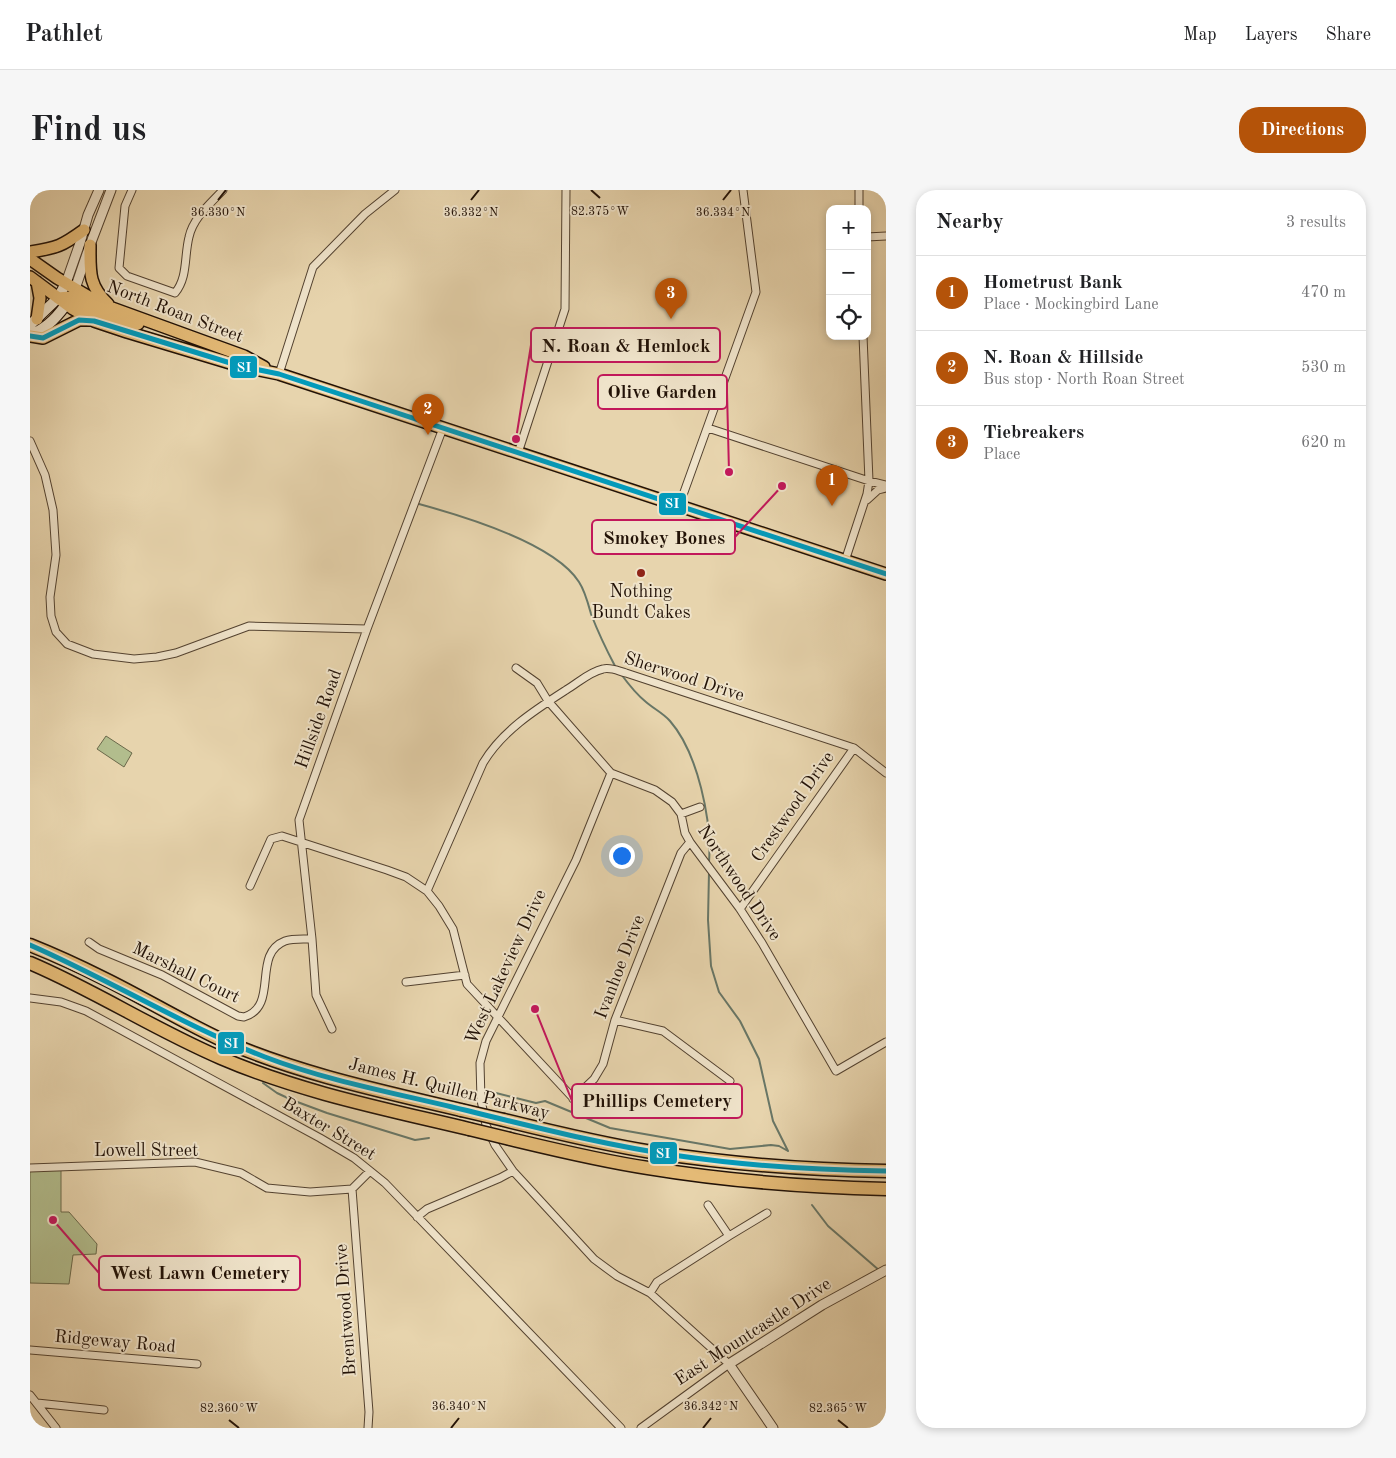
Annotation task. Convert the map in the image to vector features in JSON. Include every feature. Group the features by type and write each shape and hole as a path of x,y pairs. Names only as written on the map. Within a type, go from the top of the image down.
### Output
{"highway":[{"name":"James H. Quillen Parkway","path":"30,945 104,978 198,1028 267,1058 342,1081 602,1143 704,1159 795,1168 886,1171"},
{"name":"James H. Quillen Parkway","path":"30,964 92,991 192,1044 250,1070 322,1093 593,1159 698,1176 795,1185 886,1188"}],"main road":[{"path":"30,252 49,250 66,243 84,230"},
{"path":"90,245 90,275 92,283 100,296 111,307"},
{"path":"30,259 67,294"},
{"path":"33,280 67,294 90,308 116,319 143,326 162,326"},
{"path":"33,280 40,298 34,322"},
{"path":"34,322 67,294"},
{"path":"30,336 49,324 67,294"},
{"name":"North Roan Street","path":"67,294 111,307 244,356 279,374"},
{"name":"North Roan Street","path":"67,294 94,321 240,366 279,374 886,574"},
{"path":"30,336 43,338 79,320 94,321"}],"street":[{"path":"67,294 88,215 99,190"},
{"path":"67,294 90,245 111,190"},
{"path":"132,190 125,206 119,268 126,276 175,293 181,286 184,277 189,236 195,221 223,190"},
{"path":"279,374 313,268 366,214 395,190"},
{"path":"518,453 566,309 566,190"},
{"path":"680,506 756,292 742,190"},
{"path":"859,190 859,205"},
{"path":"871,237 886,236"},
{"path":"845,561 865,502 869,481 863,340"},
{"name":"Hillside Road","path":"332,1029 316,995 299,820 367,629 443,428"},
{"path":"708,428 886,487"},
{"path":"30,441 45,475 53,510 56,555 50,597 51,616 56,632 67,644 93,654 134,660 176,653 249,626 367,629"},
{"path":"865,502 878,490 886,487"},
{"path":"516,668 537,683 548,701 611,774"},
{"name":"Sherwood Drive","path":"427,891 491,750 516,725 548,701 593,673 603,669 613,669 854,748 886,774"},
{"name":"Crestwood Drive","path":"740,909 854,748"},
{"name":"Northwood Drive","path":"611,774 643,784 672,802 681,814 685,833 690,842 740,909 762,943 836,1071 886,1042"},
{"name":"West Lakeview Drive","path":"611,774 576,860 486,1041 480,1063 481,1100 486,1125 495,1145 513,1170 594,1259 617,1276 650,1293 729,1364"},
{"path":"681,814 700,807"},
{"path":"250,886 271,839 276,836 282,836 406,877 427,891 439,906 452,929 468,984 587,1113"},
{"name":"Ivanhoe Drive","path":"573,1099 599,1072 603,1064 615,1020 681,853 690,842"},
{"name":"Marshall Court","path":"89,942 99,949 162,975 244,1017 248,1016 260,1004 265,987 266,966 272,952 286,940 312,939"},
{"path":"406,982 465,975"},
{"name":"Baxter Street","path":"30,998 75,1006 98,1017 338,1148 370,1171 385,1183 622,1428"},
{"path":"615,1020 663,1031 730,1080"},
{"name":"Lowell Street","path":"30,1168 195,1162 240,1173 267,1188 310,1192 352,1189"},
{"path":"417,1217 427,1210 500,1178 513,1170"},
{"path":"352,1189 370,1171"},
{"name":"Brentwood Drive","path":"352,1189 369,1412 368,1428"},
{"path":"708,1206 729,1236"},
{"path":"650,1293 657,1282 767,1213"},
{"name":"East Mountcastle Drive","path":"641,1428 729,1364 822,1305 886,1270"},
{"name":"Ridgeway Road","path":"30,1350 197,1364"},
{"path":"729,1364 773,1428"},
{"path":"30,1395 56,1428"},
{"path":"37,1403 104,1410"}],"green space":[{"path":"106,736 132,753 124,767 97,749"},
{"path":"61,1169 61,1212 69,1212 97,1244 96,1254 73,1255 69,1284 30,1283 30,1170"}],"waterway":[{"path":"419,504 506,533 550,555 567,568 583,589 591,614 615,666"},
{"path":"621,674 639,696 670,721 688,751 701,788 705,808 708,827 709,862"},
{"path":"709,872 708,920 711,966 719,992 740,1021 759,1059 773,1121 788,1151"},
{"path":"263,1083 277,1093 327,1113 415,1140 429,1138"},
{"path":"488,1091 536,1103 545,1101 610,1128 730,1149 771,1145 779,1146 788,1151"},
{"path":"812,1205 828,1226 880,1271"}],"transit line":[{"name":"SI","path":"30,336 43,338 79,320 94,321 240,366 279,374 886,574"},
{"name":"SI","path":"30,945 235,1045 288,1065 334,1079 565,1134 651,1151 757,1165 886,1171"}],"place":[{"name":"Tiebreakers","path":"671,319"},
{"name":"N. Roan & Hillside","path":"428,435"},
{"name":"N. Roan & Hemlock","path":"516,439"},
{"name":"Olive Garden","path":"729,472"},
{"name":"Smokey Bones","path":"782,486"},
{"name":"Hometrust Bank","path":"832,506"},
{"name":"Nothing Bundt Cakes","path":"641,573"},
{"name":"Phillips Cemetery","path":"535,1009"},
{"name":"West Lawn Cemetery","path":"53,1220"}]}
